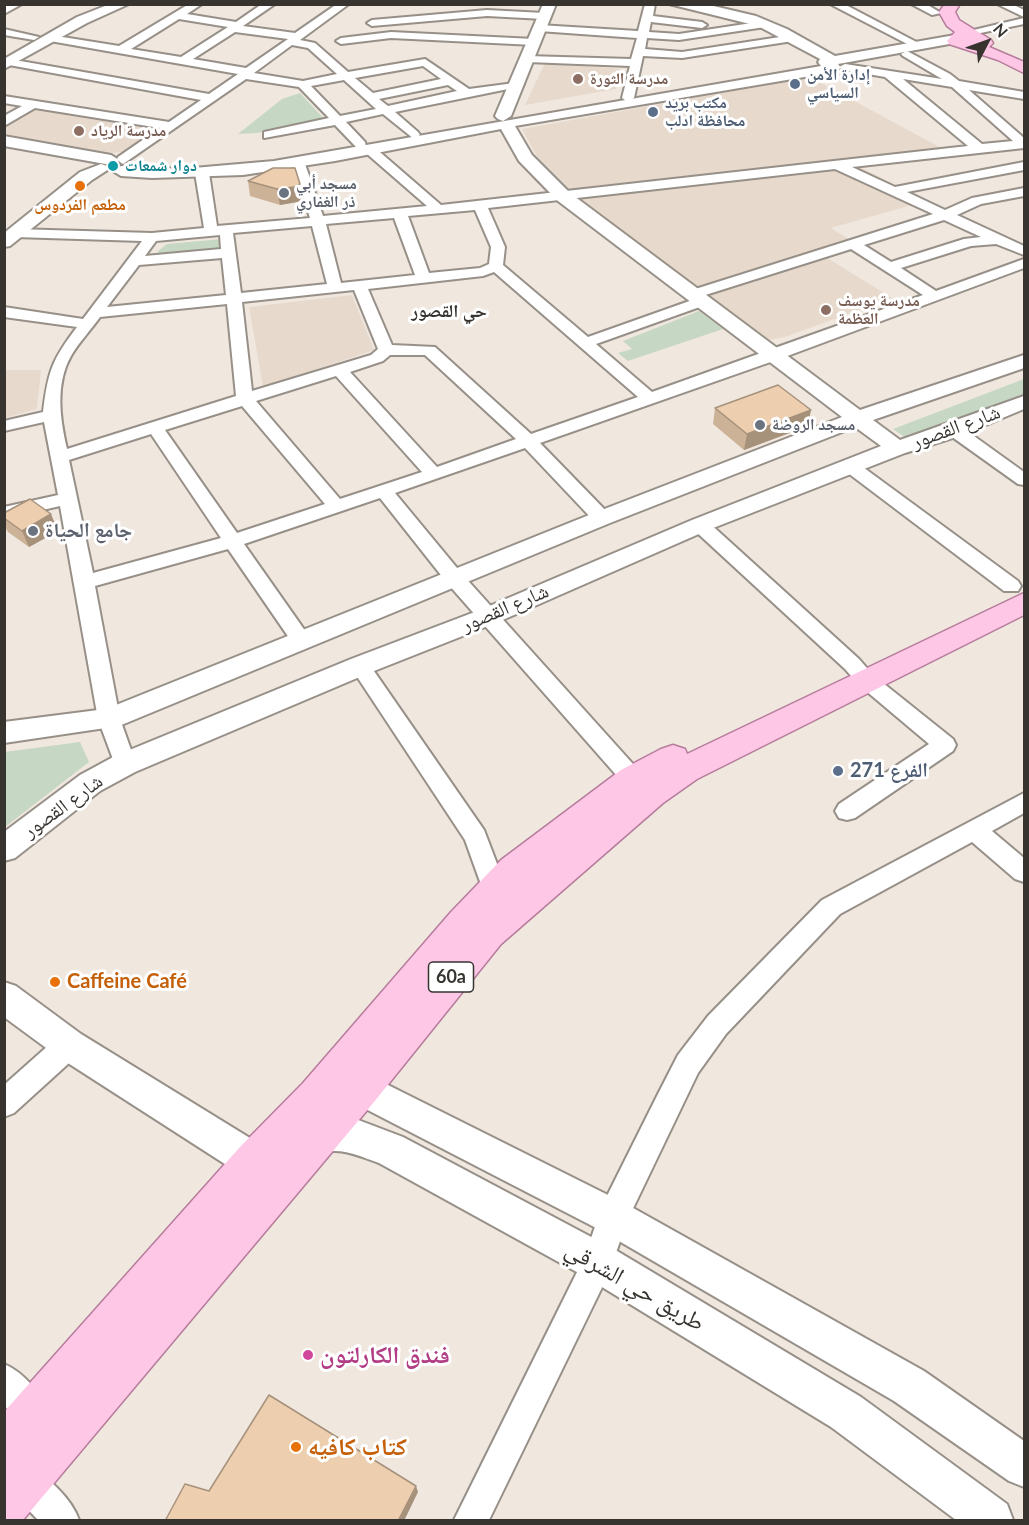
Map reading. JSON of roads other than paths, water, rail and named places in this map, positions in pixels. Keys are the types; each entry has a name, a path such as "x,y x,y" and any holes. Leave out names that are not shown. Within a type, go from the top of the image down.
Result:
{"main road":[{"path":"953,4 947,12 953,23 954,44"},
{"path":"940,15 954,44 1024,68"},
{"path":"954,44 1024,63"},
{"name":"60a","path":"15,1493 320,1114 495,890 514,870 633,779 859,672 1020,590"},
{"name":"60a","path":"320,1114 360,1088 488,933 651,794 686,770 859,672"},
{"path":"4,1450 36,1417 255,1162"}],"street":[{"path":"4,11 17,4"},
{"path":"6,60 34,37 83,11 102,4"},
{"path":"6,60 82,20 123,4"},
{"path":"121,50 197,4"},
{"path":"183,61 270,4"},
{"path":"11,233 86,176 114,165 344,4"},
{"path":"411,20 430,4"},
{"path":"459,16 469,4"},
{"path":"628,98 650,4"},
{"path":"675,4 716,7 765,24 835,64"},
{"path":"835,4 954,44"},
{"path":"916,4 940,15"},
{"path":"1002,4 1024,14"},
{"path":"341,42 382,11"},
{"path":"178,16 295,39 311,45 414,135"},
{"path":"368,23 459,16 491,27 542,23"},
{"path":"647,18 691,23 722,30"},
{"path":"4,148 114,165 209,167 260,163 365,148 628,98 954,44 1024,21"},
{"path":"50,38 303,84 346,76 491,27 542,23 679,37 765,24"},
{"path":"542,23 506,121 525,158 564,197 897,448"},
{"path":"4,32 34,37"},
{"path":"311,45 391,35 424,50 450,81 467,93"},
{"path":"527,59 638,58 682,55 793,38"},
{"path":"954,44 946,76 1024,143"},
{"path":"76,111 98,96 147,55"},
{"path":"6,60 212,98"},
{"path":"4,141 146,174 202,173 299,164 414,135 835,64 1024,95"},
{"path":"888,74 980,149"},
{"path":"370,97 450,81"},
{"path":"303,84 337,122 365,148 439,210"},
{"path":"268,135 518,84"},
{"path":"1009,93 1024,105"},
{"path":"4,99 171,126"},
{"path":"4,122 33,104"},
{"path":"11,233 78,237 152,237 564,197 1024,143"},
{"path":"299,164 318,222 334,288"},
{"path":"838,166 1024,251"},
{"path":"893,191 1024,166"},
{"path":"202,173 219,230 229,253 245,399 335,505"},
{"path":"585,343 698,297 945,215 977,201 1024,192"},
{"path":"480,206 498,247 496,266"},
{"path":"400,214 424,279"},
{"path":"889,267 969,242 1024,234"},
{"path":"78,237 119,242 135,258 229,253"},
{"path":"124,764 109,719 86,582 51,415 56,376 63,356 152,237"},
{"path":"853,244 934,296"},
{"path":"86,582 233,541 335,505 384,491 648,397 776,355 1024,263"},
{"path":"4,312 90,319 235,298 483,272 496,266"},
{"path":"496,266 648,397"},
{"path":"359,285 386,350"},
{"path":"59,458 377,358 386,350 429,350 527,440 602,518"},
{"name":"شارع القصور","path":"4,733 109,719 602,518 858,418 1024,361"},
{"path":"340,370 433,473"},
{"name":"شارع القصور","path":"4,849 90,783 124,764 360,666 489,616 700,525 897,448 954,430 1024,402"},
{"path":"4,426 51,415"},
{"path":"155,428 301,640"},
{"path":"954,430 1024,480"},
{"path":"850,466 1020,590"},
{"path":"384,491 455,579 633,779"},
{"path":"4,513 68,498"},
{"path":"700,525 859,672 945,745 847,811"},
{"path":"360,666 476,837 495,890 488,933"},
{"path":"473,1519 598,1262 613,1217 688,1064 717,1025 831,907 976,831 1024,802"},
{"path":"976,831 1024,872"},
{"path":"4,997 69,1045 255,1162 272,1158 320,1114"},
{"path":"4,1104 69,1045"},
{"path":"360,1088 613,1217 909,1386 1024,1466"},
{"name":"طريق حي الشرقي","path":"320,1114 353,1136 390,1150 598,1262 846,1412 984,1518"},
{"path":"4,1380 36,1417"},
{"path":"15,1493 62,1521"}],"place":[{"name":"مدرسة الثورة","path":"578,79"},
{"name":"إدارة الأمن السياسي","path":"795,84"},
{"name":"مكتب بريد محافظة ادلب","path":"653,112"},
{"name":"مدرسة الرياد","path":"79,131"},
{"name":"دوار شمعات","path":"113,166"},
{"name":"مطعم الفردوس","path":"80,186"},
{"name":"مسجد أبي ذر الغفاري","path":"284,193"},
{"name":"مدرسة يوسف العظمة","path":"826,310"},
{"name":"مسجد الروضة","path":"760,425"},
{"name":"جامع الحياة","path":"33,531"},
{"name":"الفرع 271","path":"838,771"},
{"name":"Caffeine Café","path":"55,982"},
{"name":"فندق الكارلتون","path":"308,1355"},
{"name":"كتاب كافيه","path":"296,1447"}],"district":[{"name":"حي القصور","path":"449,311"}]}
